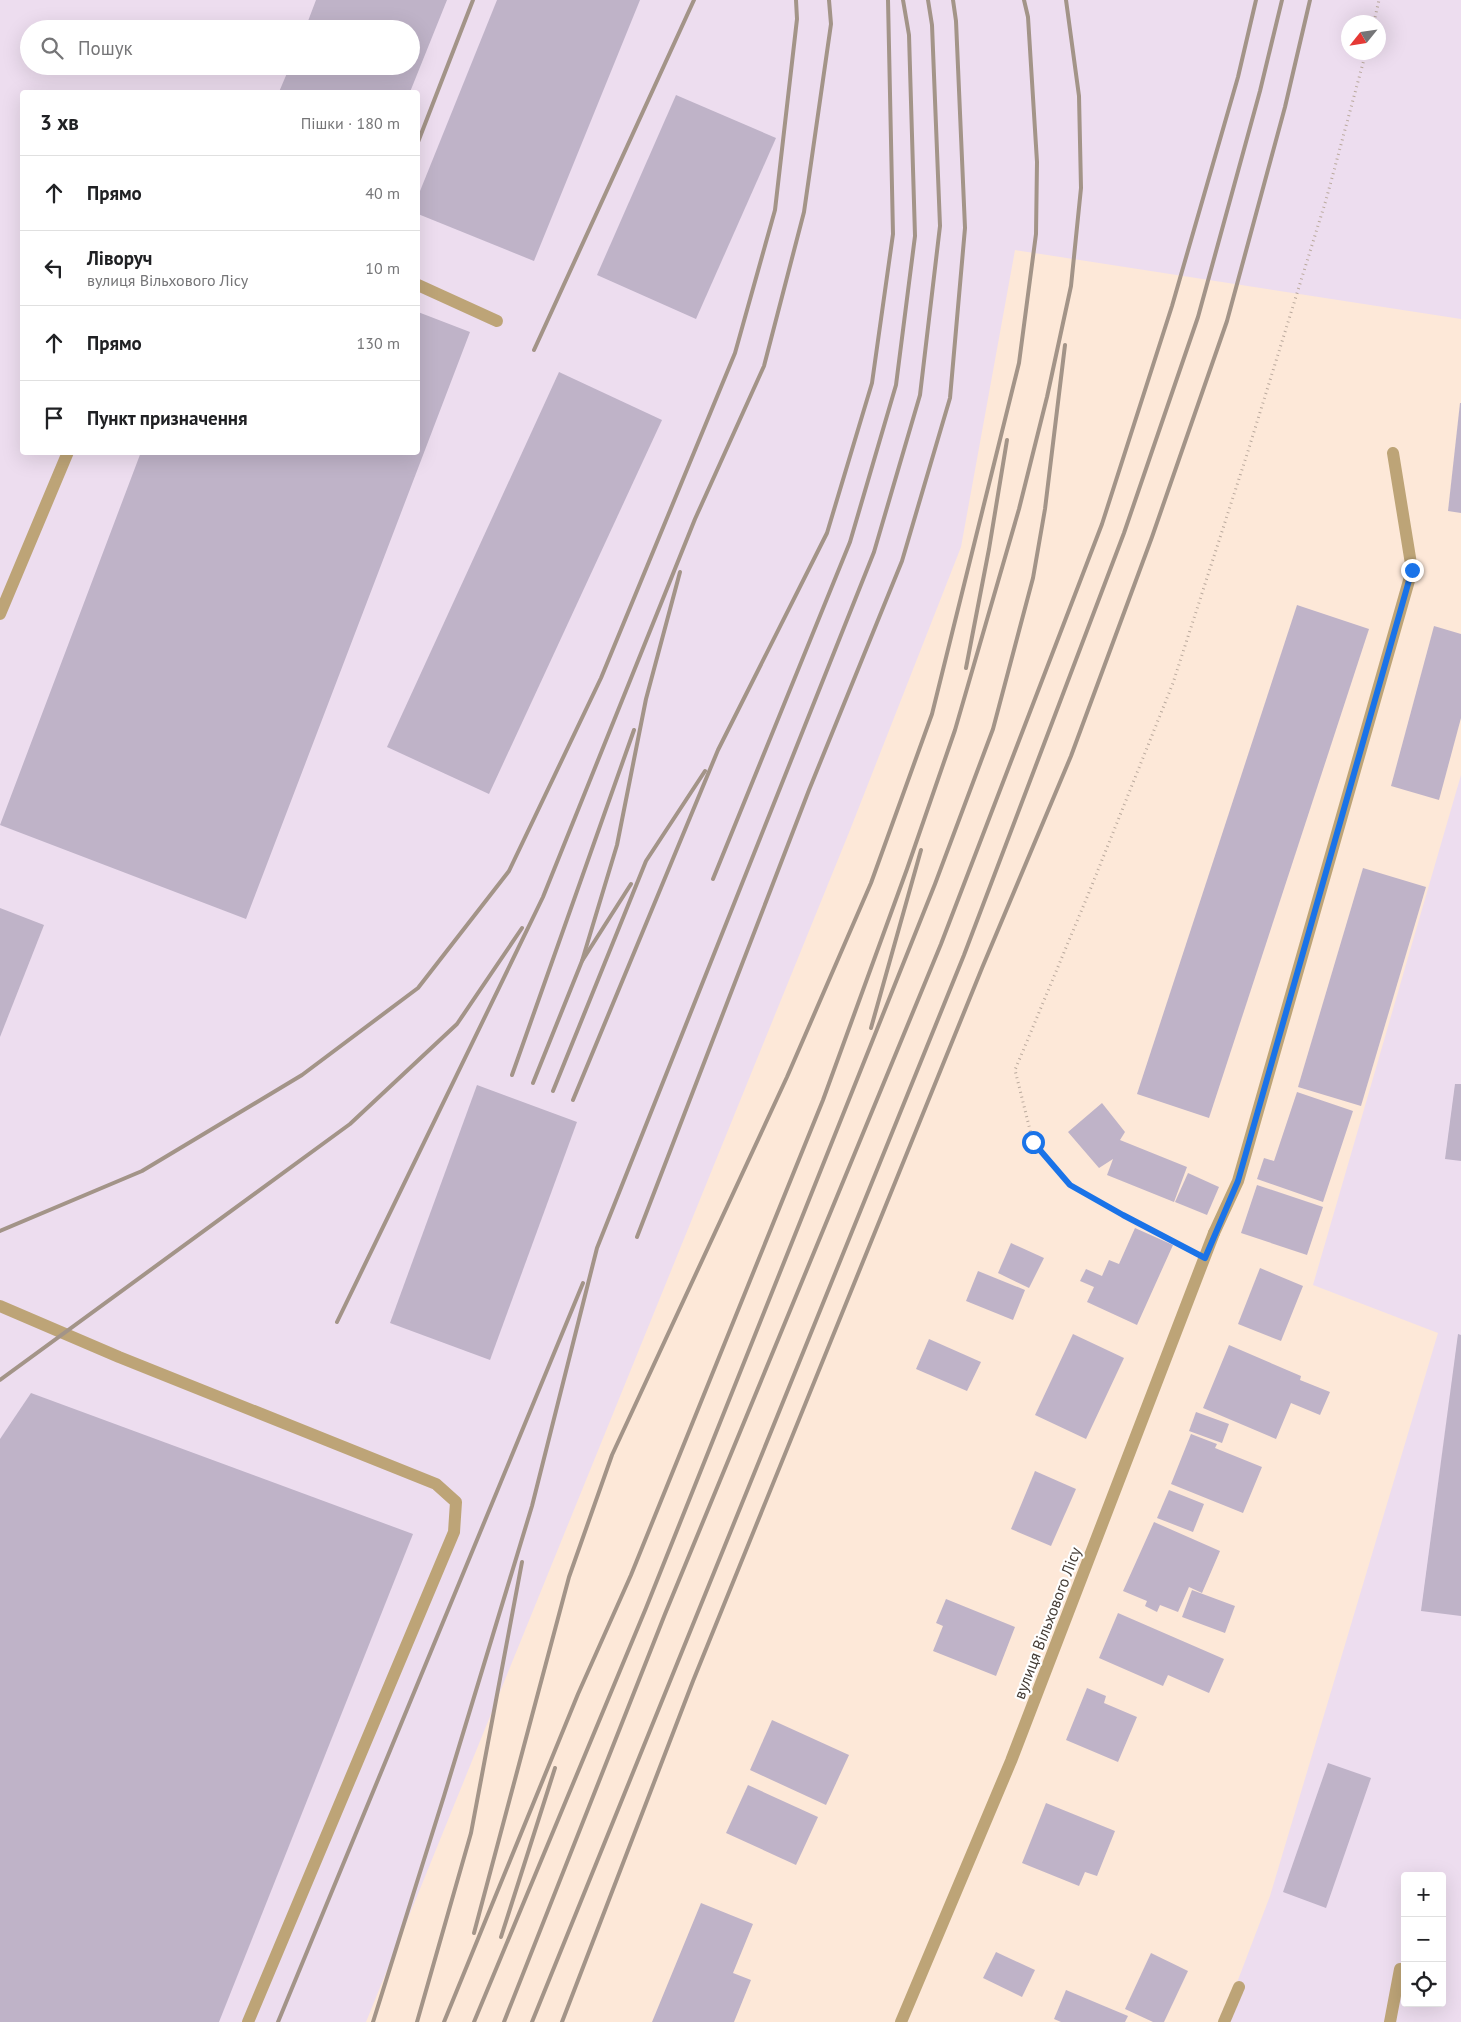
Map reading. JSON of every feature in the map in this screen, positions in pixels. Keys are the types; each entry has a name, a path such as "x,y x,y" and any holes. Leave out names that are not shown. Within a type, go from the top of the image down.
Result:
{"street":[{"path":"420,286 497,321"},
{"name":"вулиця Вільхового Лісу","path":"901,2022 1011,1761 1214,1233 1238,1181 1412,570 1393,453"},
{"path":"0,614 67,455"},
{"path":"0,1306 119,1357 436,1484 456,1502 454,1532 248,2022"},
{"path":"1390,2022 1400,1969"},
{"path":"1224,2022 1239,1987"}],"path":[{"path":"1376,15 1379,0"},
{"path":"1205,1258 1070,1185 1033,1142 1015,1070 1173,683 1326,200 1364,60"}],"shaded area":[{"path":"0,0 1461,0 1461,319 1015,250 961,547 850,830 366,2022 0,2022"},
{"path":"1461,775 1461,2022 1222,2022 1270,1896 1438,1333 1313,1285"}],"building":[{"path":"316,0 447,0 420,67 420,20 308,20"},
{"path":"497,0 640,0 534,261 420,215 420,191"},
{"path":"286,75 417,75 411,90 280,90"},
{"path":"676,95 776,138 696,319 597,275"},
{"path":"420,313 470,332 246,919 0,825 140,455 420,455"},
{"path":"559,372 662,420 489,794 387,747"},
{"path":"1461,403 1461,513 1448,511"},
{"path":"1297,605 1369,629 1209,1118 1137,1094"},
{"path":"1434,626 1461,634 1461,718 1439,800 1391,786"},
{"path":"1363,868 1426,887 1361,1106 1298,1087"},
{"path":"0,908 44,925 0,1037"},
{"path":"1455,1084 1461,1084 1461,1161 1445,1159"},
{"path":"477,1085 577,1122 490,1360 390,1323"},
{"path":"1297,1092 1353,1111 1323,1202 1257,1179 1264,1158 1274,1161"},
{"path":"1102,1103 1125,1132 1120,1140 1187,1167 1174,1202 1107,1175 1113,1159 1099,1168 1068,1132"},
{"path":"1188,1173 1219,1187 1207,1215 1175,1202"},
{"path":"1257,1185 1323,1207 1307,1255 1241,1233"},
{"path":"1135,1228 1173,1245 1137,1325 1087,1302 1094,1287 1080,1281 1086,1269 1102,1276 1109,1260 1119,1264"},
{"path":"1011,1243 1044,1258 1029,1288 998,1273"},
{"path":"1260,1268 1303,1286 1281,1341 1238,1324"},
{"path":"978,1271 1025,1290 1013,1320 966,1301"},
{"path":"1073,1334 1124,1358 1086,1439 1035,1415"},
{"path":"1458,1334 1461,1335 1461,1616 1421,1611"},
{"path":"929,1339 981,1362 967,1391 916,1369"},
{"path":"1229,1345 1301,1376 1300,1380 1330,1392 1320,1415 1291,1403 1276,1439 1203,1408"},
{"path":"31,1393 413,1534 219,2022 0,2022 0,1439"},
{"path":"1196,1412 1229,1424 1222,1443 1189,1431"},
{"path":"1191,1434 1217,1444 1215,1448 1262,1467 1243,1513 1171,1484"},
{"path":"1035,1471 1076,1489 1051,1546 1011,1529"},
{"path":"1169,1490 1204,1504 1193,1532 1157,1518"},
{"path":"1154,1522 1220,1551 1202,1593 1189,1587 1178,1612 1160,1605 1157,1612 1145,1606 1147,1601 1123,1591"},
{"path":"1192,1590 1235,1606 1225,1633 1182,1617"},
{"path":"946,1599 1015,1627 996,1676 933,1651 943,1626 936,1623"},
{"path":"1118,1613 1224,1659 1209,1693 1168,1675 1163,1686 1099,1658"},
{"path":"1087,1688 1106,1696 1104,1703 1137,1717 1118,1762 1066,1740"},
{"path":"772,1720 849,1755 826,1805 750,1770"},
{"path":"1328,1763 1371,1778 1326,1908 1283,1892"},
{"path":"748,1785 818,1817 796,1865 726,1833"},
{"path":"1046,1803 1115,1831 1097,1876 1085,1872 1079,1886 1022,1863"},
{"path":"701,1903 753,1924 733,1973 751,1980 734,2022 652,2022"},
{"path":"996,1952 1035,1970 1022,1997 983,1978"},
{"path":"1151,1953 1188,1971 1164,2022 1153,2022 1125,2009"},
{"path":"1066,1990 1128,2016 1125,2022 1061,2022 1054,2019"}],"railway":[{"path":"420,137 473,0"},
{"path":"534,350 694,0"},
{"path":"0,1231 142,1171 302,1075 418,988 509,871 601,678 735,353 775,210 797,19 796,0"},
{"path":"337,1322 543,897 695,519 764,366 804,212 831,24 829,0"},
{"path":"573,1100 718,750 827,533 872,383 893,234 888,0"},
{"path":"713,879 850,542 896,385 915,236 909,35 903,0"},
{"path":"373,2022 532,1506 597,1248 874,552 920,395 940,226 932,25 928,0"},
{"path":"637,1237 809,790 902,561 950,398 965,228 956,21 953,0"},
{"path":"474,1933 569,1577 612,1455 787,1077 871,883 932,714 1019,363 1036,234 1037,162 1028,17 1024,0"},
{"path":"444,2022 578,1694 631,1575 823,1100 955,730 1019,509 1047,397 1071,286 1081,188 1079,96 1066,0"},
{"path":"504,2022 665,1614 941,944 1102,524 1172,306 1238,77 1256,0"},
{"path":"532,2022 964,955 1124,533 1198,317 1260,91 1282,0"},
{"path":"562,2022 693,1681 982,968 1071,756 1152,537 1227,321 1285,107 1310,0"},
{"path":"474,2022 646,1608 935,884 993,729 1033,578 1045,509 1065,345"},
{"path":"966,668 989,549 1007,440"},
{"path":"582,961 617,845 646,699 680,572"},
{"path":"512,1075 634,730"},
{"path":"553,1091 646,861 705,771"},
{"path":"871,1028 921,850"},
{"path":"533,1083 582,961 631,884"},
{"path":"0,1380 350,1124 457,1024 522,928"},
{"path":"278,2022 583,1283"},
{"path":"417,2022 471,1833 522,1562"},
{"path":"501,1937 555,1768"}],"route":[{"path":"1033,1142 1070,1185 1205,1258 1214,1233 1238,1181 1412,570"}]}
